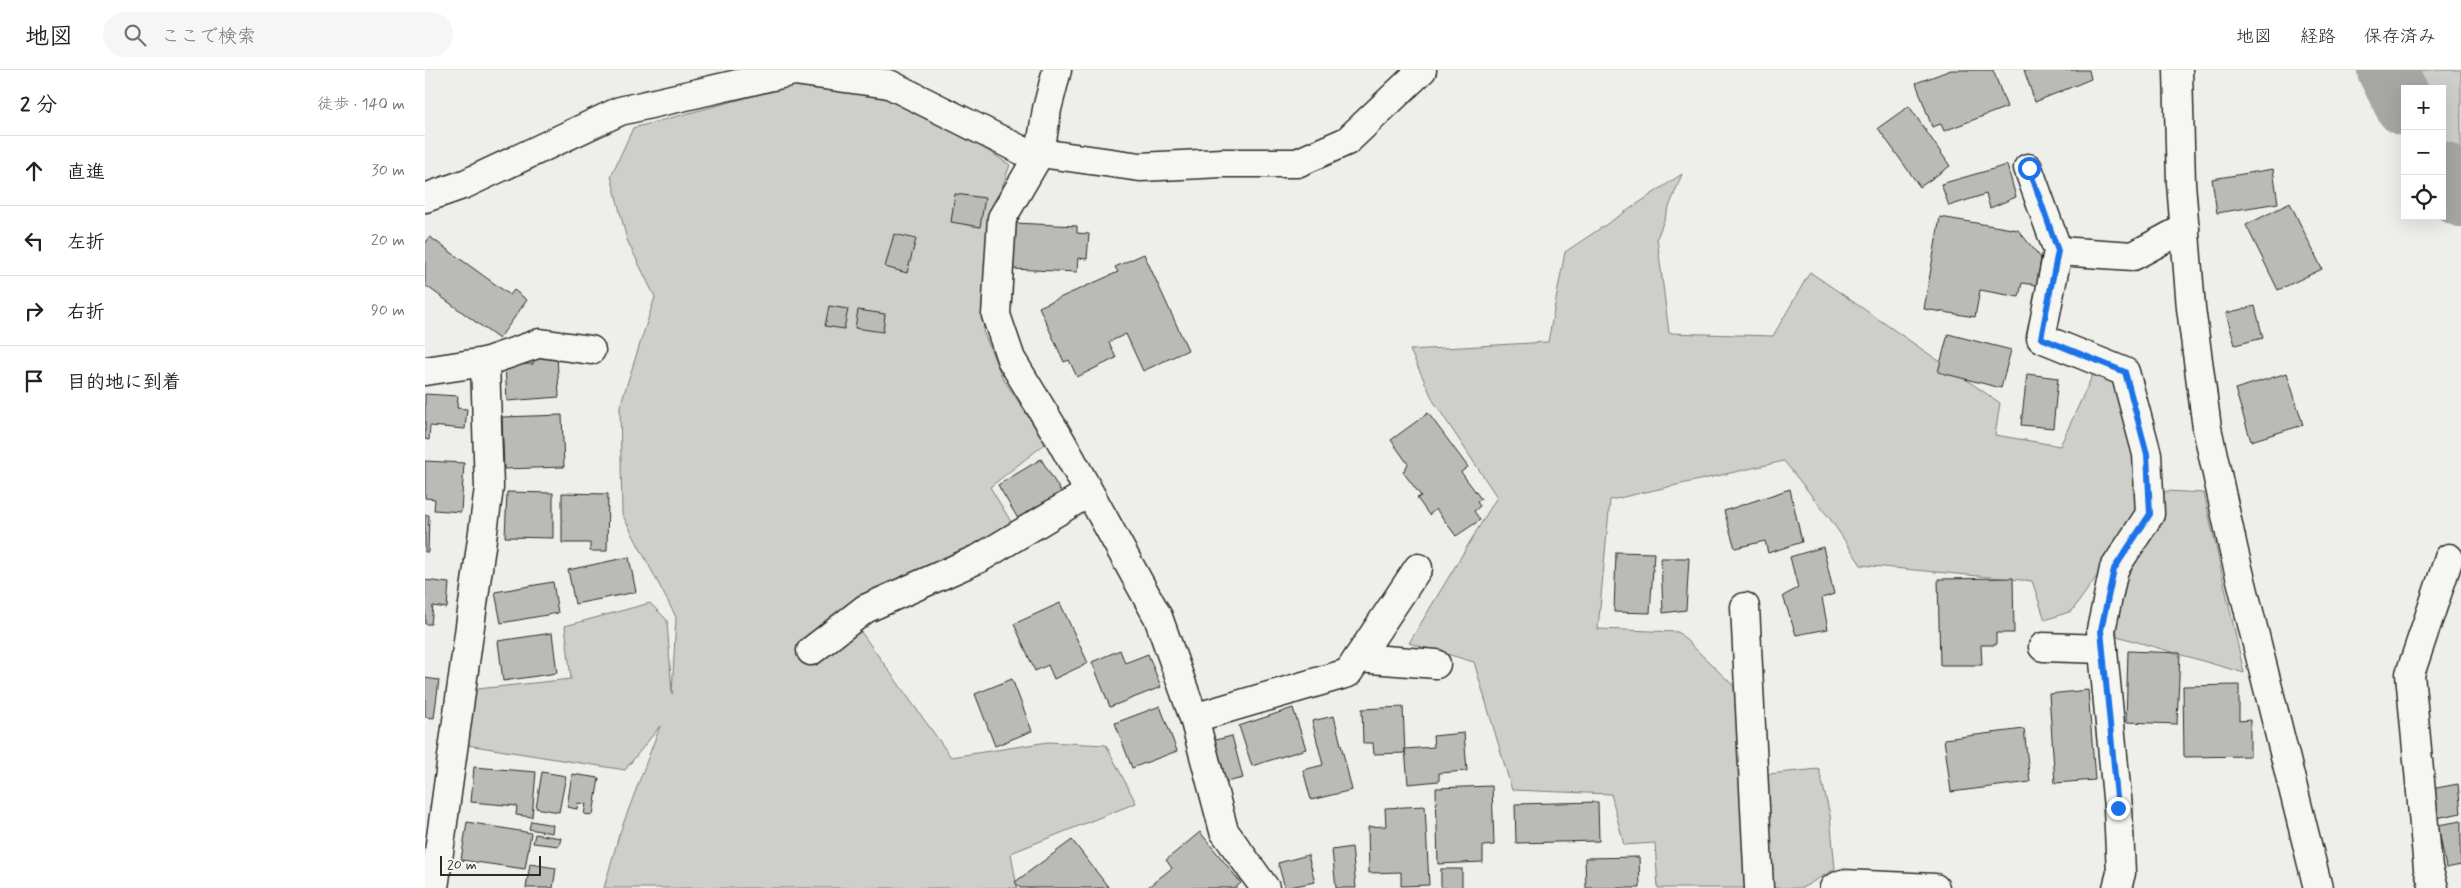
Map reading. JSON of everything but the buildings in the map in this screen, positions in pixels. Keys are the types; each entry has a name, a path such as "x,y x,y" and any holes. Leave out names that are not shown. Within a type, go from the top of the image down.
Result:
{"street":[{"path":"1057,70 1038,155 1002,218 996,314 1011,359 1061,441 1158,617 1194,718 1224,832 1265,888"},
{"path":"425,198 465,184 621,111 794,71 889,84 1038,155 1140,167 1222,163 1297,163 1347,141 1422,70"},
{"path":"2178,70 2185,228 2191,308 2207,428 2234,552 2318,888"},
{"path":"2029,168 2058,251 2041,338 2125,372 2147,454 2150,514 2114,569 2101,630 2118,808 2121,873 2117,888"},
{"path":"2058,251 2133,256 2185,228"},
{"path":"425,371 485,362 540,343 591,350"},
{"path":"432,882 489,488 485,362"},
{"path":"811,651 865,609 980,558 1088,493"},
{"path":"2434,888 2428,868 2410,674 2449,558"},
{"path":"1194,718 1348,673 1418,568"},
{"path":"1745,607 1759,888"},
{"path":"2043,647 2103,649"},
{"path":"1358,658 1436,664"},
{"path":"1834,888 1842,884 1935,888"}],"shaded area":[{"path":"2387,70 2461,70 2461,221 2446,190 2446,85 2401,85 2401,98"},
{"path":"817,79 877,87 939,119 1010,165 994,209 983,331 1002,377 1046,443 990,487 1016,530 975,550 969,546 851,618 951,757 1048,742 1106,745 1136,803 1011,853 1017,888 604,888 619,835 660,726 625,770 461,744 468,690 571,679 565,626 650,603 667,620 672,694 676,617 622,514 620,406 655,297 627,240 611,176 633,128"},
{"path":"1682,174 1657,238 1669,333 1773,336 1810,272 2000,403 1995,435 2060,446 2094,372 2128,383 2138,519 2072,611 2045,620 2032,581 1861,565 1831,520 1784,461 1610,500 1598,629 1678,632 1745,697 1758,775 1819,769 1830,815 1835,869 1802,888 1658,888 1655,843 1624,845 1611,794 1512,790 1474,662 1409,643 1497,497 1434,402 1410,350 1548,342 1565,252"},
{"path":"2166,491 2204,493 2244,673 2117,636 2114,569"}],"waterway":[{"path":"2387,70 2401,98"},
{"path":"2445,175 2461,197"}],"route":[{"path":"2029,168 2058,251 2041,338 2125,372 2147,454 2150,514 2114,569 2101,630 2118,808"}]}
